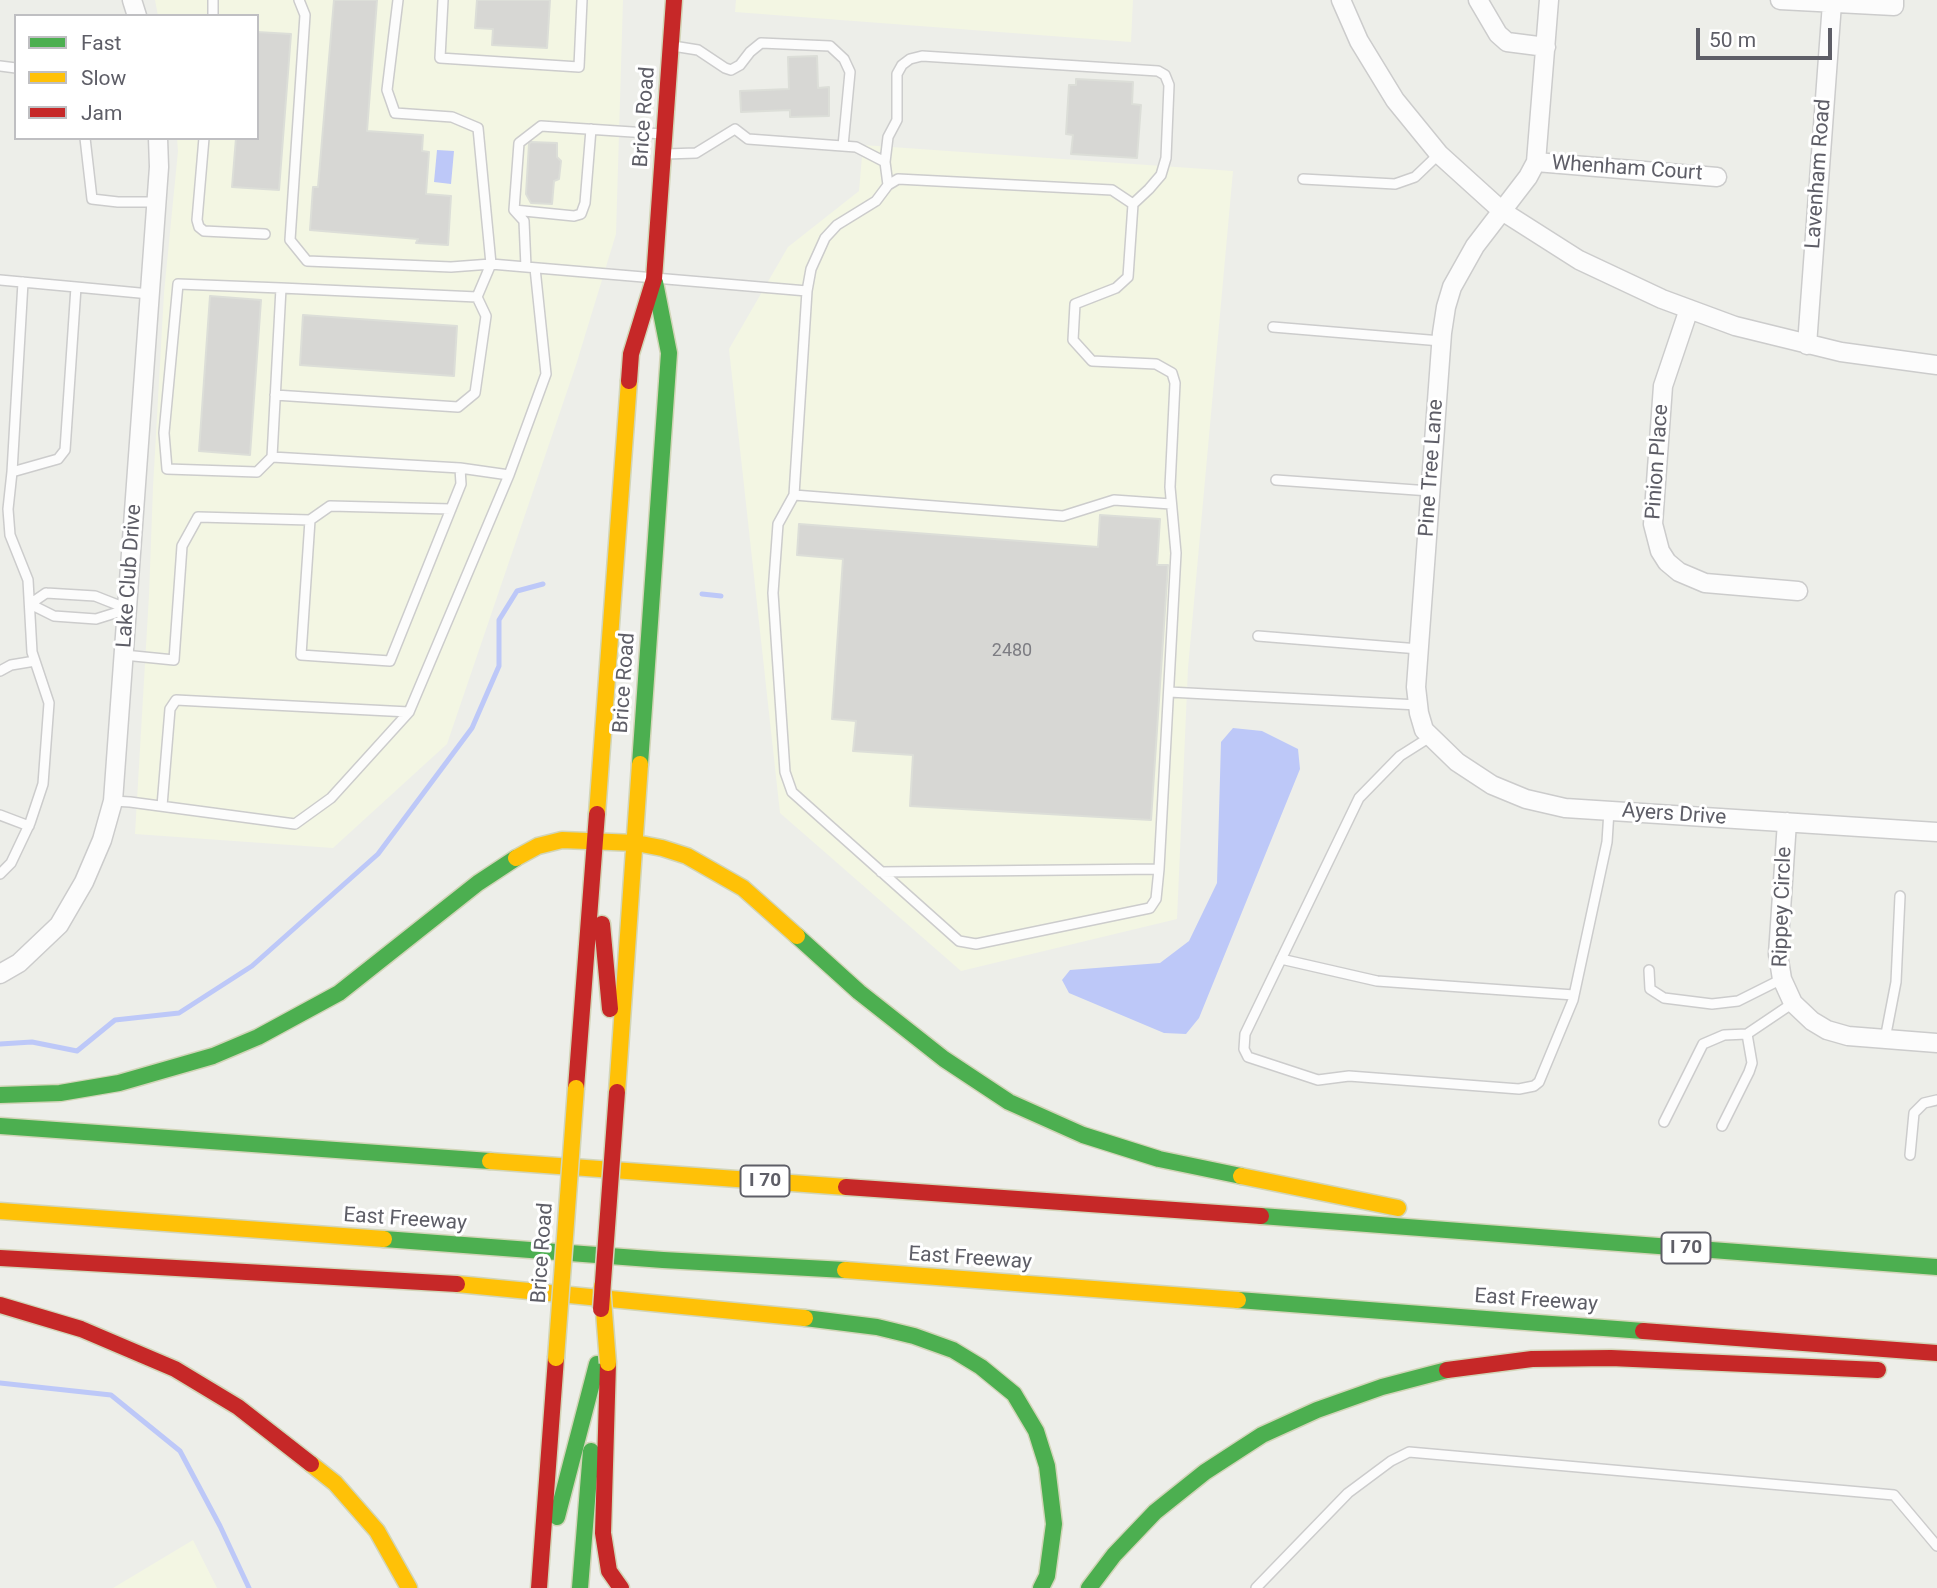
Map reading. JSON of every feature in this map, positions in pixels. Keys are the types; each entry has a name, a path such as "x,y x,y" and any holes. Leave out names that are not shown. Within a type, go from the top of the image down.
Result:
{"main road":[{"name":"Brice Road","path":"539,1586 631,354 654,279 674,0"},
{"name":"Brice Road","path":"539,1586 603,1364 602,1286 636,843 669,353 654,279"},
{"path":"0,1095 60,1093 119,1083 213,1056 258,1037 339,993 478,883 538,846 562,840 636,843 687,856 743,888 859,992 944,1059 1009,1102 1083,1135 1159,1160 1531,1236"},
{"name":"Brice Road","path":"595,841 617,1092"},
{"name":"I 70","path":"0,1126 1937,1267"},
{"name":"East Freeway","path":"0,1211 663,1260 827,1269 1937,1353"},
{"path":"0,1258 432,1282 813,1319 877,1327 914,1336 953,1350 981,1367 1014,1394 1036,1431 1047,1466 1054,1524 1047,1576 1041,1588"},
{"path":"0,1305 81,1329 175,1369 238,1407 335,1483 377,1531 409,1588"},
{"path":"1088,1588 1155,1512 1205,1472 1262,1435 1317,1410 1394,1384 1452,1369 1532,1359 1611,1358 1896,1371"},
{"path":"580,1588 603,1364"},
{"path":"603,1364 603,1533 609,1571 621,1588"}],"street":[{"path":"1341,0 1359,41 1395,100 1439,154 1502,211 1579,260 1662,299 1735,326 1807,345 1937,365"},
{"path":"1478,0 1498,34 1507,42 1546,47"},
{"path":"1536,162 1549,0"},
{"path":"1780,0 1894,6 1894,0"},
{"name":"Lavenham Road","path":"1807,345 1832,3"},
{"name":"Lake Club Drive","path":"0,974 19,963 59,925 84,882 102,840 113,802 150,293 158,140"},
{"name":"Whenham Court","path":"1536,162 1717,177"},
{"name":"Pine Tree Lane","path":"1430,737 1424,730 1416,687 1441,341 1446,307 1452,287 1475,247 1528,177 1536,162"},
{"name":"Pinion Place","path":"1689,309 1663,386 1653,524 1660,551 1667,562 1679,572 1705,583 1798,591"},
{"name":"Ayers Drive","path":"1430,737 1457,762 1503,790 1526,799 1566,808 1937,832"},
{"name":"Rippey Circle","path":"1787,822 1778,954 1782,979 1793,1003 1812,1021 1827,1030 1848,1036 1937,1043"}],"lane":[{"path":"299,0 305,15 290,240 307,261 451,267 491,264 807,291"},
{"path":"275,395 458,407 475,393 486,316 477,297 491,264 478,128 452,117 395,113 387,90 398,0"},
{"path":"443,0 440,58 579,67 582,0"},
{"path":"671,46 698,50 732,70 761,43 830,46 844,59 850,72 843,146"},
{"path":"888,185 885,162 888,137 897,120 897,74 902,65 911,59 922,56 1158,71 1165,75 1169,85 1166,158 1161,175 1133,204 1128,277 1116,288 1075,303 1073,340 1092,360 1156,363 1172,373 1175,383 1170,488 1176,553 1156,900 1150,908 976,944 959,941 792,792 785,772 774,593 778,524 794,495 807,291 811,269 825,238 837,225 876,201 888,185 898,179 1112,190 1133,204"},
{"path":"113,802 295,824 331,799 409,712 509,475 546,374 524,222 514,210 519,143 541,125 664,135"},
{"path":"514,210 574,216 580,214 585,203 591,129"},
{"path":"663,154 696,153 735,129 748,139 856,147 885,162"},
{"path":"85,140 92,199 156,202"},
{"path":"204,140 197,220 199,227 204,230 265,233"},
{"path":"1303,179 1395,184 1415,177 1439,154"},
{"path":"0,280 150,293"},
{"path":"0,874 11,863 29,826 43,784 49,703 32,652 28,580 10,535 8,509 23,282"},
{"path":"281,288 272,457 257,472 167,469 164,433 178,284 281,288 477,297"},
{"path":"12,471 58,459 65,450 76,287"},
{"path":"1273,327 1441,341"},
{"path":"272,457 460,468 509,475"},
{"path":"310,520 301,655 390,661 461,484 460,468"},
{"path":"1276,480 1430,491"},
{"path":"794,495 1063,516 1114,500 1171,504"},
{"path":"0,499 8,509"},
{"path":"124,655 173,660 182,546 198,517 310,520 330,506 450,509"},
{"path":"30,604 46,593 95,596 128,609"},
{"path":"30,604 54,616 96,619 128,609"},
{"path":"1258,636 1419,649"},
{"path":"0,671 10,665 35,661"},
{"path":"1169,692 1418,705"},
{"path":"162,806 170,709 176,700 409,712"},
{"path":"1430,737 1400,756 1359,797 1245,1034 1244,1049 1248,1057 1318,1080 1349,1076 1527,1088 1539,1082 1574,995 1607,842 1609,811"},
{"path":"0,815 29,826"},
{"path":"881,872 1159,869"},
{"path":"1885,1039 1896,982 1900,897"},
{"path":"1281,959 1377,981 1574,995"},
{"path":"1649,970 1650,989 1664,998 1712,1004 1738,1000 1782,979"},
{"path":"1664,1122 1703,1044 1724,1035 1747,1034 1793,1003"},
{"path":"1722,1126 1752,1063 1747,1034"},
{"path":"1910,1155 1914,1113 1924,1103 1937,1100"},
{"path":"1256,1588 1348,1493 1391,1461 1409,1452 1894,1494 1937,1546"}],"shaded area":[{"path":"155,0 623,0 616,234 576,365 447,744 333,848 135,834 164,293 177,140 259,140 259,14 158,14"},
{"path":"736,0 1133,0 1131,42 735,12"},
{"path":"863,145 1233,171 1188,668 1177,919 961,971 780,813 729,349 788,247 859,191"},
{"path":"193,1540 217,1588 113,1588"}],"water":[{"path":"437,150 454,151 451,184 434,182"},
{"path":"1233,728 1262,731 1298,749 1300,769 1199,1018 1186,1034 1164,1033 1069,993 1062,980 1070,970 1160,963 1189,941 1217,883 1221,742"}],"building":[{"path":"334,0 377,0 367,131 423,135 422,151 429,152 426,194 451,196 448,245 416,243 418,239 310,230 313,187 318,187"},
{"path":"477,0 550,0 547,48 492,45 493,29 475,28"},
{"path":"259,32 291,34 279,190 232,187 236,140 259,140"},
{"path":"817,56 818,88 829,87 829,116 790,117 790,110 741,112 740,91 789,89 788,57"},
{"path":"1076,79 1133,82 1132,104 1141,105 1137,158 1071,154 1073,135 1066,134 1069,85 1076,85"},
{"path":"531,142 557,143 557,157 561,161 559,179 554,181 552,204 531,203 526,194"},
{"path":"210,296 261,300 250,455 199,451"},
{"path":"303,315 457,326 454,376 300,365"},
{"path":"1100,515 1160,519 1157,565 1168,565 1151,820 910,806 913,755 853,751 856,721 832,719 843,559 797,555 799,524 1098,547"}],"waterway":[{"path":"0,1044 32,1042 77,1051 115,1020 179,1013 252,966 378,854 472,728 499,666 499,620 517,591 543,584"},
{"path":"702,594 721,596"},
{"path":"0,1383 111,1395 180,1451 249,1588"}],"traffic: fast":[{"path":"640,764 669,353 655,282"},
{"path":"0,1095 60,1093 119,1083 213,1056 258,1037 339,993 478,883 516,858"},
{"path":"797,936 859,992 944,1059 1009,1102 1083,1135 1159,1159 1241,1176"},
{"path":"0,1126 490,1161"},
{"path":"1261,1216 1937,1267"},
{"path":"384,1239 663,1260 845,1270"},
{"path":"1238,1300 1643,1331"},
{"path":"805,1318 877,1327 914,1336 953,1350 981,1367 1014,1394 1036,1431 1047,1466 1054,1524 1047,1576 1041,1588"},
{"path":"557,1517 597,1364"},
{"path":"1089,1588 1114,1555 1155,1512 1205,1472 1262,1435 1317,1410 1382,1387 1447,1370"},
{"path":"580,1588 591,1451"}],"traffic: slow":[{"path":"597,814 629,381"},
{"path":"617,1092 640,764"},
{"path":"516,858 538,846 562,840 636,843 662,848 687,856 743,888 797,936"},
{"path":"556,1358 576,1088"},
{"path":"490,1161 846,1187"},
{"path":"1241,1176 1398,1208"},
{"path":"0,1211 384,1239"},
{"path":"845,1270 1238,1300"},
{"path":"457,1284 805,1318"},
{"path":"602,1286 608,1363"},
{"path":"311,1464 335,1483 377,1531 409,1588"}],"traffic: jam":[{"path":"629,381 631,354 654,279 674,0"},
{"path":"576,1088 597,814"},
{"path":"602,924 610,1009"},
{"path":"601,1309 617,1092"},
{"path":"846,1187 1261,1216"},
{"path":"0,1258 457,1284"},
{"path":"0,1305 81,1329 175,1369 238,1407 311,1464"},
{"path":"1643,1331 1937,1353"},
{"path":"539,1588 556,1358"},
{"path":"1447,1370 1532,1359 1611,1358 1878,1370"},
{"path":"608,1363 603,1533 609,1571 621,1588"}]}
